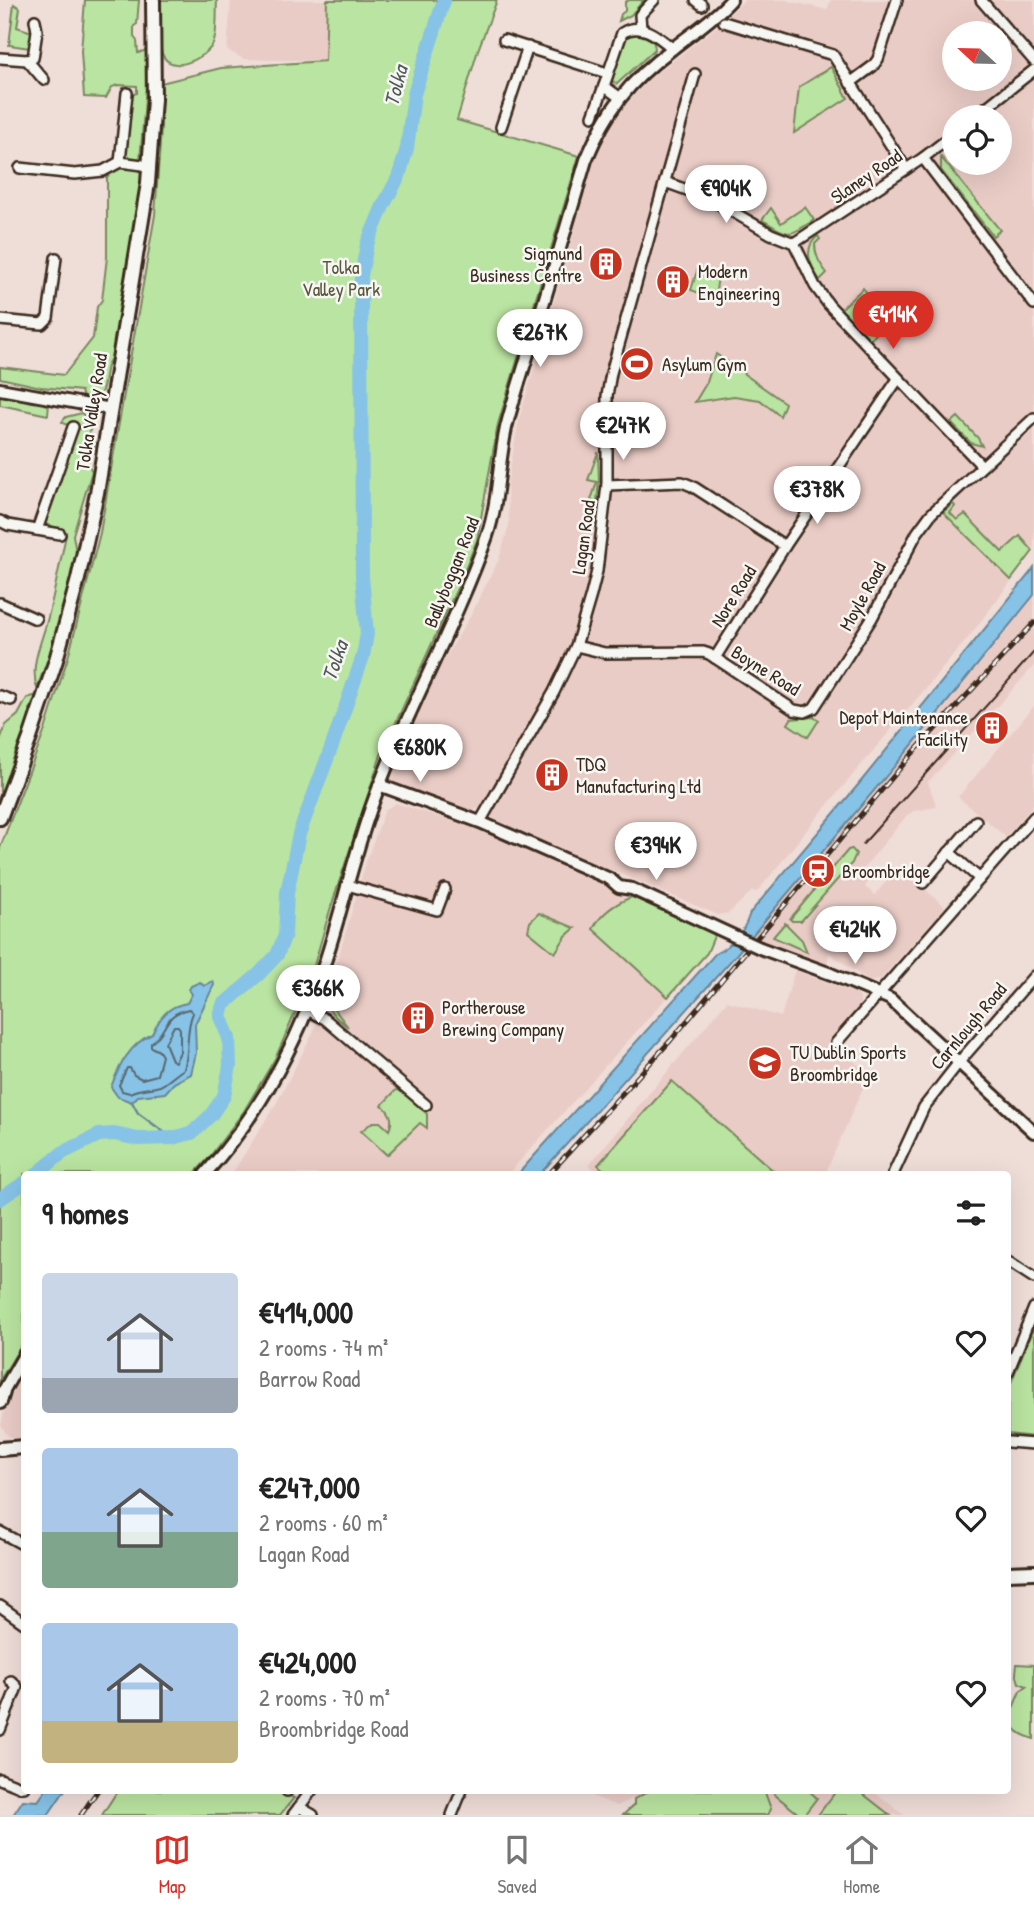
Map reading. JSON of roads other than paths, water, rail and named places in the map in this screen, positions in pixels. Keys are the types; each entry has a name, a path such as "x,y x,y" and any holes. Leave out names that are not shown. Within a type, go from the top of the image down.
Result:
{"main road":[{"name":"Tolka Valley Road","path":"0,818 30,738 68,616 91,525 150,166 154,99 153,0"},
{"path":"0,1439 21,1448"},
{"path":"0,1449 21,1448"},
{"path":"1011,1573 1034,1572"}],"street":[{"path":"641,29 640,15 654,0"},
{"name":"Ballyboggan Road","path":"208,1171 232,1143 286,1058 323,970 379,785 488,533 495,507 506,429 586,160 599,130 620,97 639,76 731,0"},
{"path":"850,83 878,59 897,0"},
{"path":"981,0 1034,61"},
{"path":"0,58 33,58 37,31 35,20"},
{"path":"724,22 833,55 906,169"},
{"path":"593,116 622,33 629,29 641,29 657,35 672,48"},
{"path":"504,40 607,73"},
{"path":"501,127 528,47"},
{"path":"27,60 44,80"},
{"path":"989,105 1034,70"},
{"name":"Lagan Road","path":"480,822 554,692 576,646 597,571 607,485 607,396 611,373 695,74"},
{"path":"604,86 620,97"},
{"path":"120,162 127,93"},
{"name":"Slaney Road","path":"794,243 942,143"},
{"path":"923,158 1034,304"},
{"path":"20,168 91,173 120,162 150,166"},
{"path":"665,182 709,198 771,234 794,243 815,286 828,305 982,466"},
{"path":"0,320 42,324 48,318 55,258"},
{"name":"Nore Road","path":"715,658 785,546 898,379"},
{"path":"0,389 111,409"},
{"name":"Moyle Road","path":"814,708 872,618 916,533 931,514 1034,418"},
{"path":"37,530 73,427"},
{"path":"607,485 682,482 785,546"},
{"path":"0,521 8,525 60,534"},
{"path":"0,603 36,619"},
{"name":"Boyne Road","path":"576,646 605,653 696,652 715,658 794,710 805,712 814,708"},
{"path":"0,696 11,700"},
{"path":"379,785 480,822 610,879 619,887 632,889 763,949 881,993 900,1006 1034,1132"},
{"path":"836,1043 1034,817"},
{"path":"923,883 976,821"},
{"path":"949,852 980,879"},
{"path":"347,885 437,910 445,889"},
{"name":"Carnlough Road","path":"894,1171 924,1107 960,1061 1033,981"},
{"path":"307,1010 325,1019 426,1105"},
{"path":"1011,1263 1034,1278"},
{"path":"1011,1365 1034,1308"},
{"path":"1,1397 21,1360"},
{"path":"1011,1442 1034,1444"},
{"path":"0,1532 21,1543"},
{"path":"0,1606 21,1621"},
{"path":"1,1725 17,1687 11,1681"},
{"path":"0,1779 21,1787"},
{"path":"309,1794 296,1811 313,1815"},
{"path":"452,1815 460,1794"}],"water":[{"path":"1034,568 1034,595 735,956 543,1171 521,1171 715,954 737,938 750,913"},
{"path":"213,981 214,985 195,1024 196,1053 191,1074 174,1083 165,1093 138,1096 132,1102 118,1097 111,1087 131,1050 152,1034 165,1013 187,1003 192,994 189,990 191,986 200,982 204,986"},
{"path":"43,1794 62,1794 48,1815 13,1815 23,1800 38,1801"}],"waterway":[{"name":"Tolka","path":"41,1171 62,1153 99,1135 114,1134 138,1139 172,1138 192,1133 211,1115 224,1096 230,1066 229,1038 220,1016 223,1005 277,955 285,935 287,893 299,834 363,656 367,634 362,576 361,276 367,244 399,176 407,148 414,94 444,0"},
{"path":"132,1102 138,1113 172,1138"},
{"name":"Tolka","path":"0,1199 21,1185"}],"tram line":[{"path":"863,844 1034,652"}],"railway":[{"path":"552,1171 671,1040 913,753 1034,623"},
{"path":"81,1815 95,1794"}],"place":[{"name":"Sigmund Business Centre","path":"606,264"},
{"name":"Modern Engineering","path":"673,282"},
{"name":"Asylum Gym","path":"637,364"},
{"name":"Depot Maintenance Facility","path":"992,728"},
{"name":"TDQ Manufacturing Ltd","path":"552,775"},
{"name":"Broombridge","path":"818,871"},
{"name":"Portherouse Brewing Company","path":"418,1018"},
{"name":"TU Dublin Sports Broombridge","path":"765,1063"}],"park label":[{"name":"Tolka Valley Park","path":"341,278"}]}
